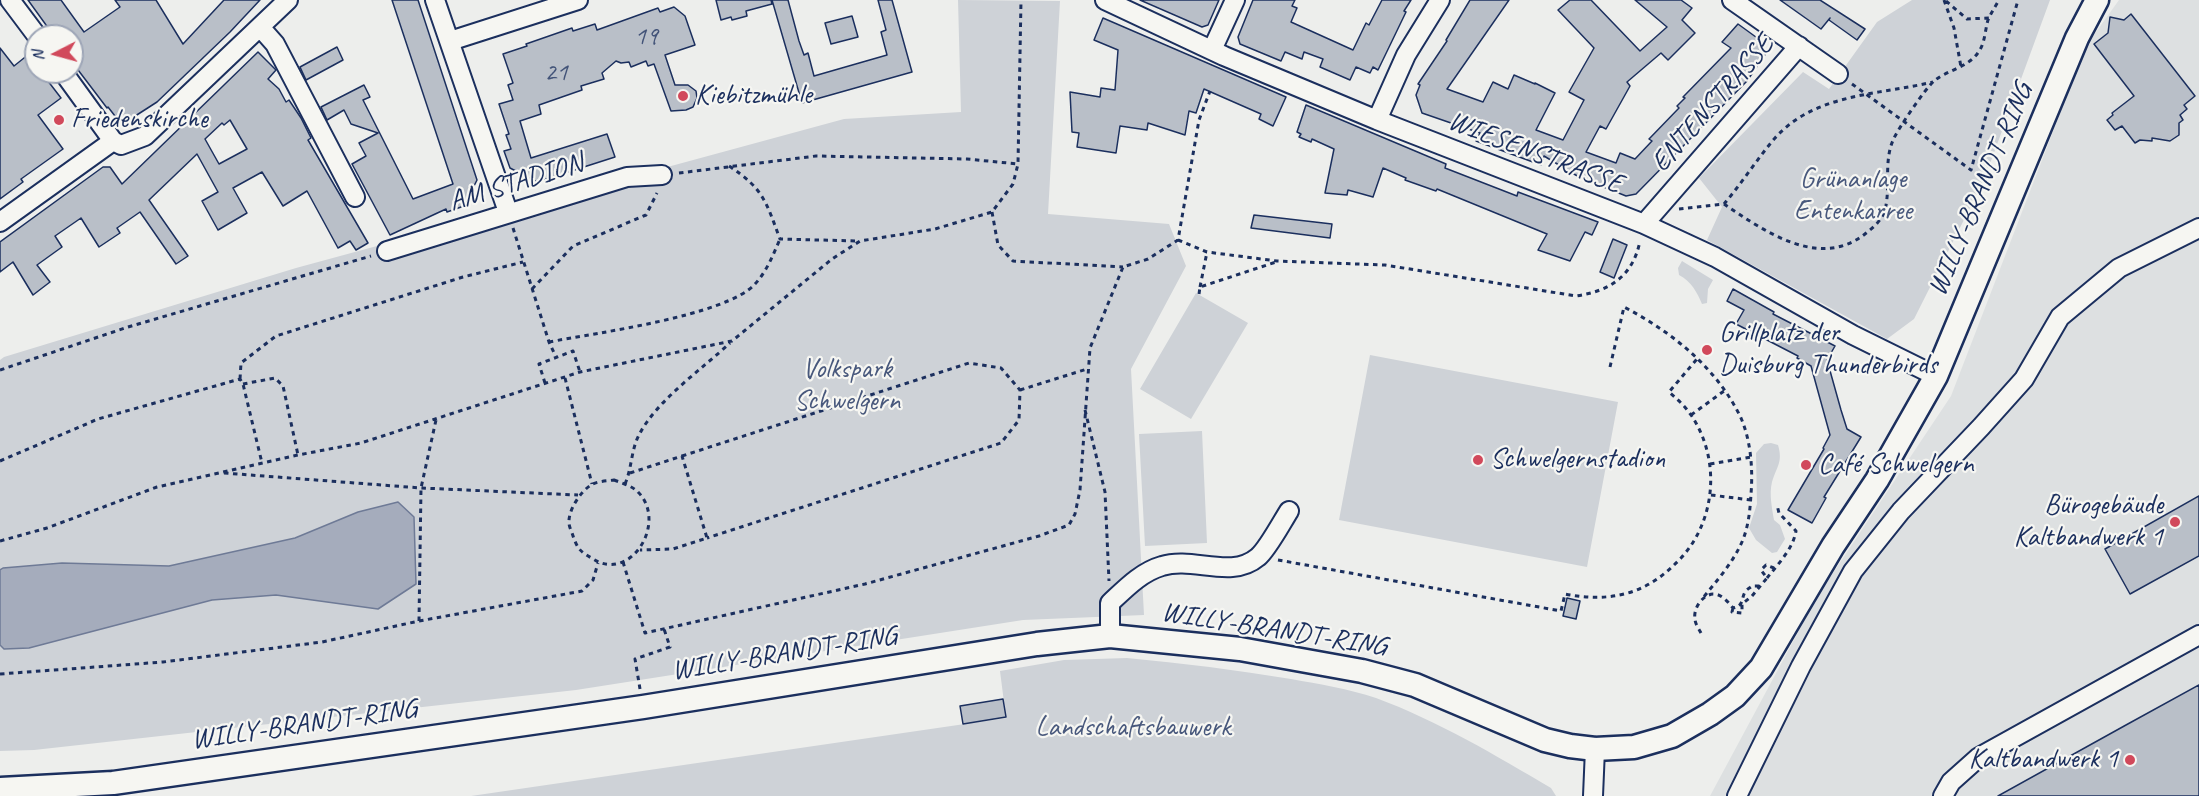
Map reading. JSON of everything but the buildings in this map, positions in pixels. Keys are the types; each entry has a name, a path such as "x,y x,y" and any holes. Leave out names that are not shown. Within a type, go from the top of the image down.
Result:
{"main road":[{"name":"WILLY-BRANDT-RING","path":"0,789 113,783 643,707 947,658 1110,636 1240,649 1362,671 1415,685 1545,741 1595,749 1634,747 1672,736 1735,696 1761,668 1833,546 1877,480 1936,376 2050,101 2077,38 2097,0"}],"street":[{"path":"10,0 28,24"},
{"path":"72,84 113,141 121,145 146,136 288,0"},
{"path":"435,0 508,212"},
{"path":"450,41 578,0"},
{"name":"WIESENSTRASSE","path":"1105,0 1212,50 1377,120 1650,218 1853,336 1936,376"},
{"path":"1212,50 1235,0"},
{"path":"1377,120 1406,55 1440,0"},
{"path":"1732,0 1838,74"},
{"path":"260,27 275,44 355,197"},
{"name":"ENTENSTRASSE","path":"1650,218 1799,46"},
{"path":"0,222 113,141"},
{"name":"AM STADION","path":"387,251 627,177 662,175"},
{"path":"1737,796 1801,666 1853,571 1901,511 2024,379 2060,317 2119,268 2199,228"},
{"path":"1110,636 1110,603 1132,582 1164,565 1187,563 1221,567 1242,566 1259,557 1289,510"},
{"path":"1942,796 1951,782 1979,757 2199,635"},
{"path":"1593,796 1595,749"}],"path":[{"path":"780,239 860,242 935,229 992,212 1013,184 1018,164 1021,0"},
{"path":"1944,0 1967,19 1989,18"},
{"path":"1944,0 1954,28 1961,67"},
{"path":"1178,240 1207,252 1277,261 1385,265 1576,296 1596,293 1619,281 1637,256 1650,218 1724,204 1744,181 1776,136 1794,122 1840,99 1934,81 1961,67 1979,52 1989,18 1999,0"},
{"path":"1838,74 1971,170 2018,0"},
{"path":"1724,204 1756,226 1787,242 1817,248 1844,247 1858,239 1874,228 1885,212 1887,160 1894,139 1934,81"},
{"path":"992,212 998,245 1013,261 1123,267 1148,259 1178,240 1199,120 1209,92"},
{"path":"532,289 573,246 646,215 656,196 662,175 816,156 967,159 1018,164"},
{"path":"549,342 680,316 726,303 754,285 769,264 780,239 766,200 749,179 729,166"},
{"path":"508,212 549,342 556,357"},
{"path":"625,484 630,473 638,437 653,413 732,342 832,259 860,242"},
{"path":"0,370 129,327 387,251"},
{"path":"1198,294 1207,252"},
{"path":"1200,287 1277,261"},
{"path":"262,464 243,384 240,380 241,363 276,336 463,277 523,262"},
{"path":"623,562 645,633 865,584 1039,536 1069,525 1075,514 1080,490 1084,406 1090,348 1123,267"},
{"path":"1610,367 1624,307 1653,322 1710,371 1742,419 1751,457 1751,500 1747,527 1740,547 1696,608 1695,621 1701,633"},
{"path":"0,541 47,528 157,487 361,442 436,420 580,372 732,342"},
{"path":"545,384 539,364 573,351 580,372"},
{"path":"1259,557 1562,611 1564,594 1606,597 1629,593 1647,586 1663,575 1686,552 1697,537 1711,495 1710,464 1698,427 1691,415 1669,392 1697,359"},
{"path":"630,473 969,363 1001,368 1020,390 1019,420 1001,443 673,549 640,550"},
{"path":"1020,390 1087,369"},
{"path":"564,377 592,484"},
{"path":"243,384 275,378 283,386 298,455"},
{"path":"0,461 98,418 240,380"},
{"path":"1691,415 1724,391"},
{"path":"1084,406 1105,492 1110,603"},
{"path":"418,621 421,488 436,420"},
{"path":"682,456 707,538"},
{"path":"1710,464 1751,457"},
{"path":"221,473 421,488 578,495"},
{"path":"614,480 625,484 638,492 647,507 649,527 640,550 623,562 598,563 578,550 568,522 578,495 592,484 614,480"},
{"path":"1711,495 1751,500"},
{"path":"1733,608 1742,604 1761,586 1794,540 1796,531 1779,513 1776,506"},
{"path":"0,674 163,662 310,644 418,621 582,591 593,580 598,563"},
{"path":"1767,579 1761,570 1766,566 1775,568"},
{"path":"1702,599 1712,594 1721,596 1733,608 1732,612 1742,613 1745,592 1752,586 1761,586"},
{"path":"643,707 635,659 670,647 664,629"}],"shaded area":[{"path":"2119,0 2199,0 2199,796 1710,796 1817,597 1951,396 2086,46"}],"green space":[{"name":"Volkspark Schwelgern","path":"958,0 1060,1 1048,214 1169,224 1186,266 1131,369 1144,615 1023,620 576,690 34,750 0,751 0,360 296,268 844,119 961,112"},
{"name":"Grünanlage Entenkarree","path":"1912,0 2050,0 1984,180 1914,319 1887,339 1707,240 1722,207 1699,178 1803,72 1829,89 1877,22"},
{"path":"1682,261 1713,280 1708,289 1707,303 1702,304 1693,287 1679,275 1678,268"},
{"path":"1196,293 1248,323 1191,419 1140,389"},
{"path":"1370,355 1618,402 1587,567 1339,520"},
{"path":"1202,431 1207,543 1145,546 1139,434"},
{"path":"1764,444 1778,445 1780,456 1771,487 1774,520 1780,525 1785,539 1777,552 1772,553 1756,540 1749,528 1757,504 1756,453"},
{"name":"Landschaftsbauwerk","path":"1127,658 1271,676 1334,687 1376,698 1466,739 1551,788 1556,796 471,796 1006,718 1000,671 1064,660"}],"water":[{"path":"398,502 414,517 416,584 378,609 276,595 212,600 29,648 4,649 0,645 0,570 3,568 62,563 169,566 295,538 358,512"}],"place":[{"name":"Kiebitzmühle","path":"683,96"},
{"name":"Friedenskirche","path":"59,120"},
{"name":"Grillplatz der Duisburg Thunderbirds","path":"1707,350"},
{"name":"Schwelgernstadion","path":"1478,460"},
{"name":"Café Schwelgern","path":"1806,465"},
{"name":"Bürogebäude Kaltbandwerk 1","path":"2175,522"},
{"name":"Kaltbandwerk 1","path":"2130,760"}]}
